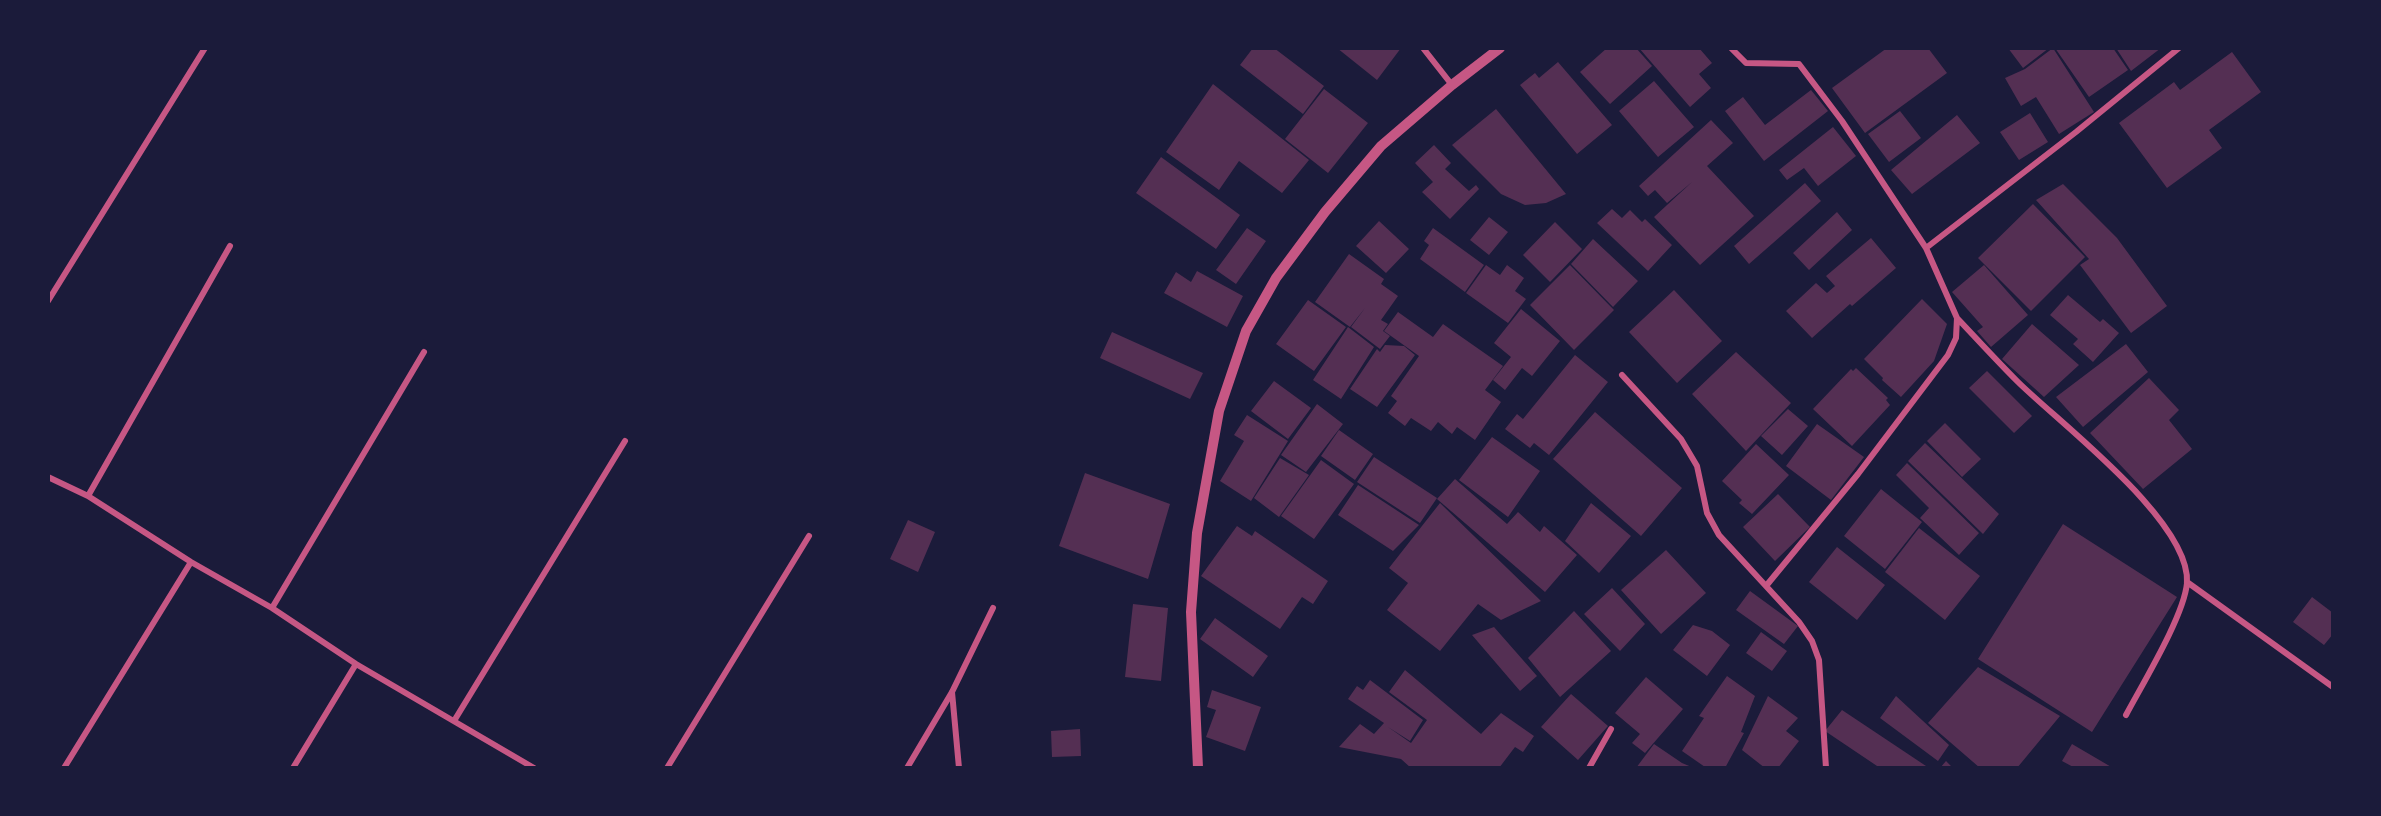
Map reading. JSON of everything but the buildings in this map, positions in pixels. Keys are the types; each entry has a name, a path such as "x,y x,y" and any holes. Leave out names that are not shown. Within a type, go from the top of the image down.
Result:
{"street":[{"path":"48,301 205,48"},
{"path":"1423,48 1452,85"},
{"path":"1198,768 1191,612 1197,532 1219,411 1246,331 1276,278 1325,212 1381,146 1452,85 1500,48"},
{"path":"1731,48 1746,63 1799,63 1842,121 1926,248 1957,318 2017,381 2146,502 2169,531 2182,561 2187,582 2179,613 2126,715"},
{"path":"1926,248 2076,132 2179,48"},
{"path":"88,496 230,246"},
{"path":"1766,586 1834,505 1948,355 1956,338 1957,318"},
{"path":"272,609 424,352"},
{"path":"1622,375 1681,439 1697,466 1707,513 1719,535 1799,622 1812,641 1819,660 1826,768"},
{"path":"454,721 625,441"},
{"path":"48,477 88,496 191,562 272,609 356,664 534,768"},
{"path":"667,768 810,536"},
{"path":"64,768 191,562"},
{"path":"2187,582 2333,687"},
{"path":"907,768 952,692 993,608"},
{"path":"293,768 356,664"},
{"path":"952,692 959,768"},
{"path":"1589,768 1611,729"}]}
